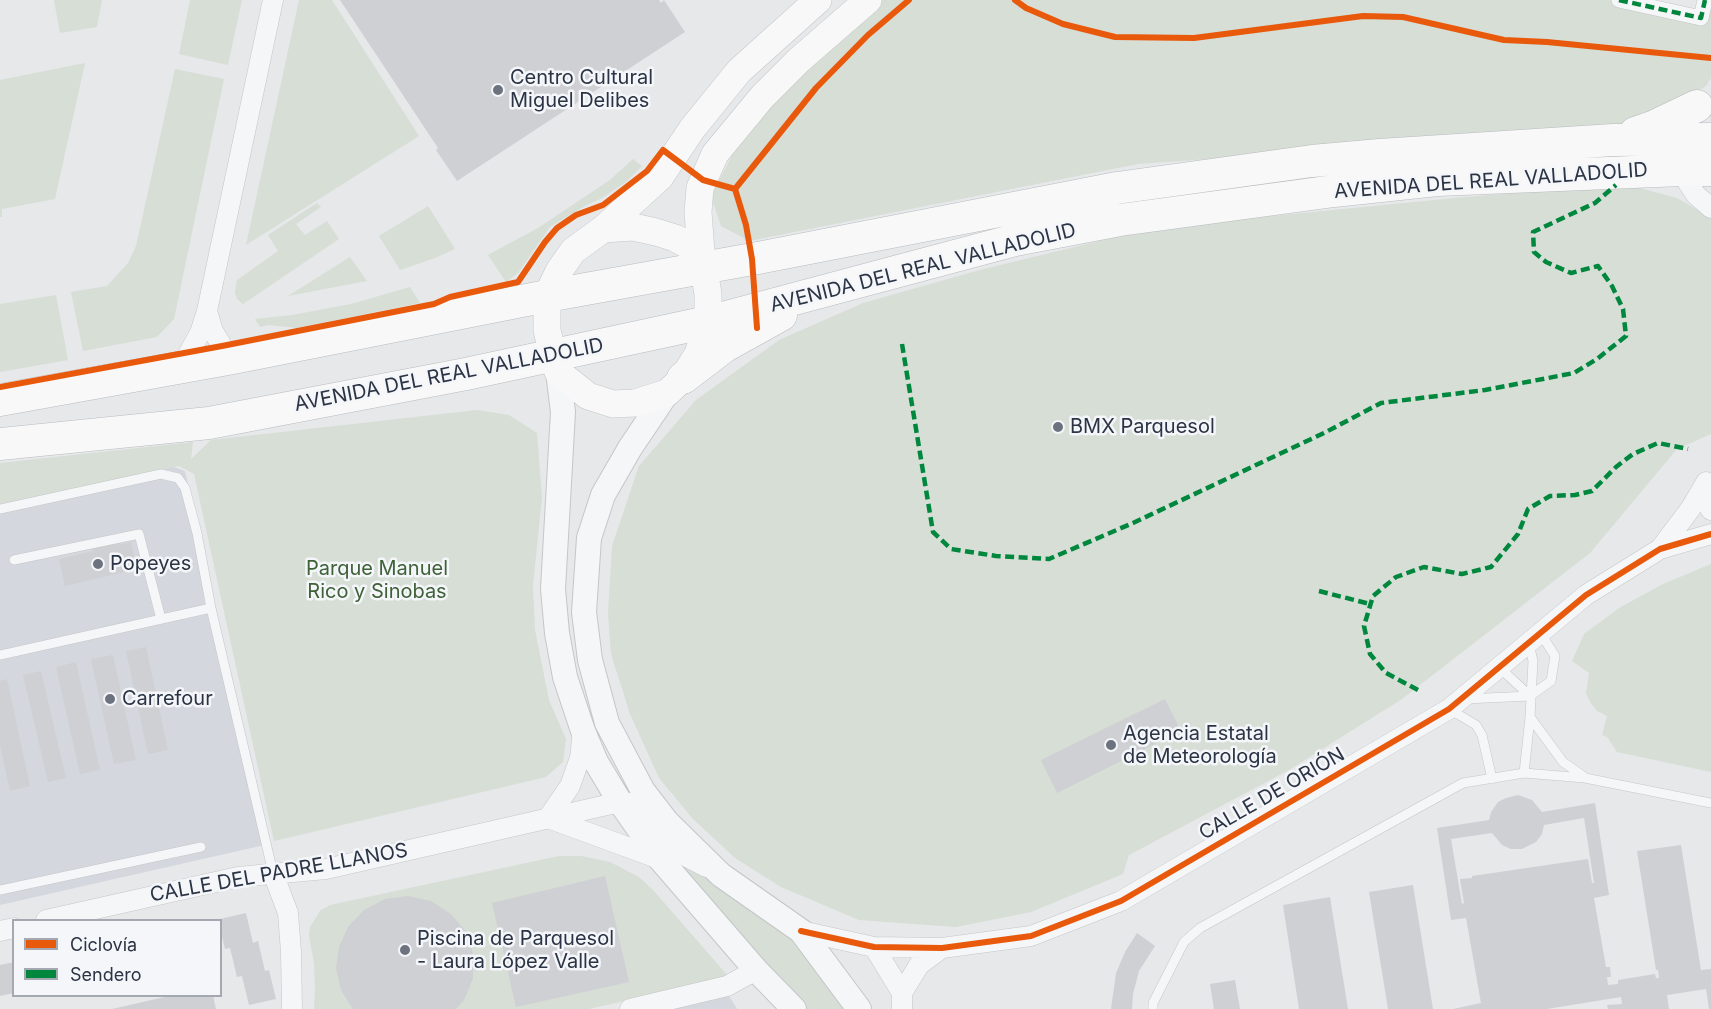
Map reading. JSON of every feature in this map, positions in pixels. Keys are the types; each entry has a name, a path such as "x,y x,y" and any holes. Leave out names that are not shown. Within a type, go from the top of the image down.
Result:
{"highway":[{"path":"1613,140 1655,126 1704,101"},
{"name":"AVENIDA DEL REAL VALLADOLID","path":"0,400 547,296 702,260 1140,185 1312,161 1613,140 1696,139"},
{"name":"AVENIDA DEL REAL VALLADOLID","path":"0,444 209,423 556,364 1015,240 1120,220 1195,208 1437,180 1697,170"},
{"path":"675,386 725,346 823,291"}],"main road":[{"path":"818,0 739,71 692,129 660,177 603,229 573,251 559,271 547,296 547,330 556,364 588,396 613,404 634,403 675,386 698,354 708,322 708,294 702,260 698,212 700,188 715,154 762,97 799,60 868,0"},
{"path":"603,229 633,227 656,232 675,238 702,260"}],"street":[{"path":"181,367 200,333 207,311 273,0"},
{"path":"1619,0 1701,18 1705,0"},
{"path":"1704,101 1689,116 1696,139 1680,156 1697,170 1688,183 1696,195 1711,208"},
{"path":"207,311 213,331 232,357"},
{"path":"556,364 563,412 554,589 557,633 565,678 583,731 596,762 620,802 660,859 756,970 794,1009"},
{"path":"675,386 630,448 603,495 589,538 584,612 590,660 607,723 627,763 643,791 667,822 721,875"},
{"name":"CALLE DE ORIÓN","path":"1708,479 1705,501 1711,510"},
{"name":"CALLE DE ORIÓN","path":"1660,549 1691,508 1708,479"},
{"name":"CALLE DE ORIÓN","path":"801,931 874,947 942,948 1031,936 1121,901 1454,704 1586,595 1660,549 1711,534"},
{"path":"583,731 580,758 570,786 548,818 660,859"},
{"path":"620,802 627,763"},
{"path":"620,802 638,804 683,855 721,875 801,931 859,1009"},
{"name":"CALLE DEL PADRE LLANOS","path":"55,919 238,877 326,869 620,802"},
{"path":"273,873 288,913 292,1009"},
{"name":"CALLE DE ORIÓN","path":"874,947 902,1001"},
{"name":"CALLE DE ORIÓN","path":"902,1001 919,965 942,948"},
{"path":"630,1009 727,986 756,970"}],"lane":[{"path":"0,509 161,474 178,478 185,488 197,533 211,608 273,873"},
{"path":"14,560 139,534 161,620"},
{"path":"0,655 211,608"},
{"path":"1524,773 1535,639"},
{"path":"1454,704 1530,696 1551,681 1555,656 1535,639"},
{"path":"1500,668 1530,696"},
{"path":"1454,704 1476,725 1482,735 1492,778"},
{"path":"1530,717 1563,762 1585,778"},
{"path":"1153,1009 1153,1003 1184,942 1200,928 1463,783 1524,773 1585,778 1711,803"},
{"path":"0,890 201,847"}],"shaded area":[{"name":"Carrefour","path":"168,465 185,471 269,844 0,905 0,498"},
{"path":"728,994 737,1009 675,1009 679,1004"}],"green space":[{"path":"54,0 102,0 97,27 60,33"},
{"path":"190,0 242,0 228,65 179,54"},
{"path":"299,0 332,0 419,136 246,245"},
{"path":"876,0 1635,0 1701,17 1711,0 1711,78 1706,86 1672,107 1617,130 1138,164 749,241 721,226 711,196 762,97"},
{"path":"85,63 55,199 2,209 2,217 0,217 0,80"},
{"path":"175,69 224,79 174,319 157,337 83,351 71,292 107,286 128,263 136,246"},
{"path":"633,159 642,166 626,182 550,227 518,273 506,282 488,255 538,228 610,180"},
{"path":"1636,187 1677,198 1711,218 1711,434 1677,449 1590,553 1402,699 1289,770 1129,855 1123,874 1031,912 956,927 859,920 781,887 735,858 693,819 659,778 630,714 611,654 608,614 612,546 639,466 696,400 779,340 863,303 980,270 1124,235 1251,218 1465,197 1563,189"},
{"path":"317,203 321,207 296,224 305,235 327,221 339,239 243,304 237,299 235,292 237,280 278,251 268,235"},
{"path":"428,206 455,249 400,270 379,236"},
{"path":"350,257 367,281 288,296"},
{"path":"410,287 420,303 297,328 268,325 260,327 255,319 351,304"},
{"path":"56,295 68,360 0,372 0,304"},
{"name":"Parque Manuel Rico y Sinobas","path":"477,410 509,415 537,433 542,498 533,585 535,630 549,700 566,739 563,762 546,777 274,841 194,474 179,466 0,504 0,463 193,442 191,459 211,440"},
{"path":"1711,564 1711,772 1617,752 1607,737 1602,735 1607,716 1597,711 1586,693 1589,673 1572,661 1584,634 1619,608 1663,584"},
{"path":"559,856 581,856 610,862 639,877 728,976 589,1009 314,1009 314,963 309,936 310,927 321,910 330,905"},
{"path":"684,864 744,900 798,943 847,1009 806,1009 763,966 678,867"}],"building":[{"name":"Centro Cultural Miguel Delibes","path":"340,0 659,0 661,3 664,0 685,32 457,181 436,150 438,148"},
{"name":"Popeyes","path":"119,542 119,545 131,542 137,569 65,586 59,559"},
{"path":"146,647 168,750 148,754 126,651"},
{"path":"113,655 136,760 114,764 91,659"},
{"path":"76,662 100,770 80,774 56,667"},
{"path":"41,671 66,778 48,782 23,675"},
{"path":"7,679 30,786 10,791 0,745 0,681"},
{"name":"Agencia Estatal de Meteorología","path":"1165,699 1181,731 1057,793 1041,760"},
{"path":"1518,795 1532,800 1542,812 1595,803 1609,895 1594,898 1606,967 1610,967 1611,977 1607,977 1608,985 1618,984 1618,980 1655,974 1656,978 1659,978 1637,851 1681,845 1701,970 1711,969 1711,1009 1709,1009 1706,989 1667,995 1669,1009 1608,1009 1607,1005 1622,1004 1621,997 1547,1009 1453,1009 1481,1003 1466,918 1451,920 1437,828 1489,820 1498,802","holes":["1584,818 1594,883 1592,883 1588,859 1472,876 1472,878 1460,879 1464,903 1462,904 1451,839 1492,833 1502,845 1511,849 1522,849 1536,842 1542,834 1544,825"]},
{"path":"605,876 629,982 516,1007 492,903"},
{"path":"1413,885 1433,1009 1388,1009 1369,892"},
{"name":"Piscina de Parquesol - Laura López Valle","path":"408,896 431,901 451,914 466,932 473,954 473,978 464,1000 456,1009 353,1009 341,990 336,968 339,947 348,927 364,910 385,899"},
{"path":"1330,897 1348,1009 1299,1009 1283,905"},
{"path":"246,913 253,943 258,941 265,971 269,970 276,999 249,1005 242,976 237,977 230,948 225,949 222,919 220,919"},
{"path":"1137,933 1155,946 1139,971 1132,1009 1111,1009 1116,973"},
{"path":"12,962 12,993 0,996 0,965"},
{"path":"1235,980 1240,1009 1214,1009 1210,984"},
{"path":"165,997 213,997 216,1009 112,1009"}],"marked path":[{"path":"1619,0 1701,18 1705,0"},
{"path":"902,344 933,532 951,549 996,556 1049,559 1133,523 1324,433 1381,403 1485,390 1574,373 1597,359 1626,336 1623,309 1612,286 1598,266 1571,273 1546,262 1534,252 1533,232 1595,203 1616,185"},
{"path":"1418,690 1386,673 1370,654 1364,626 1373,596 1396,577 1424,567 1462,574 1491,567 1518,534 1528,509 1550,496 1575,495 1592,491 1633,454 1658,443 1688,449"},
{"path":"1319,591 1370,604"}],"cycle path":[{"path":"735,189 816,88 868,35 909,0"},
{"path":"1015,0 1026,8 1063,24 1115,37 1194,38 1363,16 1403,17 1504,40 1711,58"},
{"path":"0,387 434,304 450,297 518,282 557,228 576,215 603,205 647,171 663,150 703,180 735,189"},
{"path":"735,189 746,225 752,259 757,328"},
{"path":"801,931 874,947 942,948 1031,936 1121,901 1449,709 1586,595 1660,549 1711,534"}],"place":[{"name":"Centro Cultural Miguel Delibes","path":"498,90"},
{"name":"BMX Parquesol","path":"1058,427"},
{"name":"Popeyes","path":"98,564"},
{"name":"Carrefour","path":"110,699"},
{"name":"Agencia Estatal de Meteorología","path":"1111,745"},
{"name":"Piscina de Parquesol - Laura López Valle","path":"405,950"}]}
